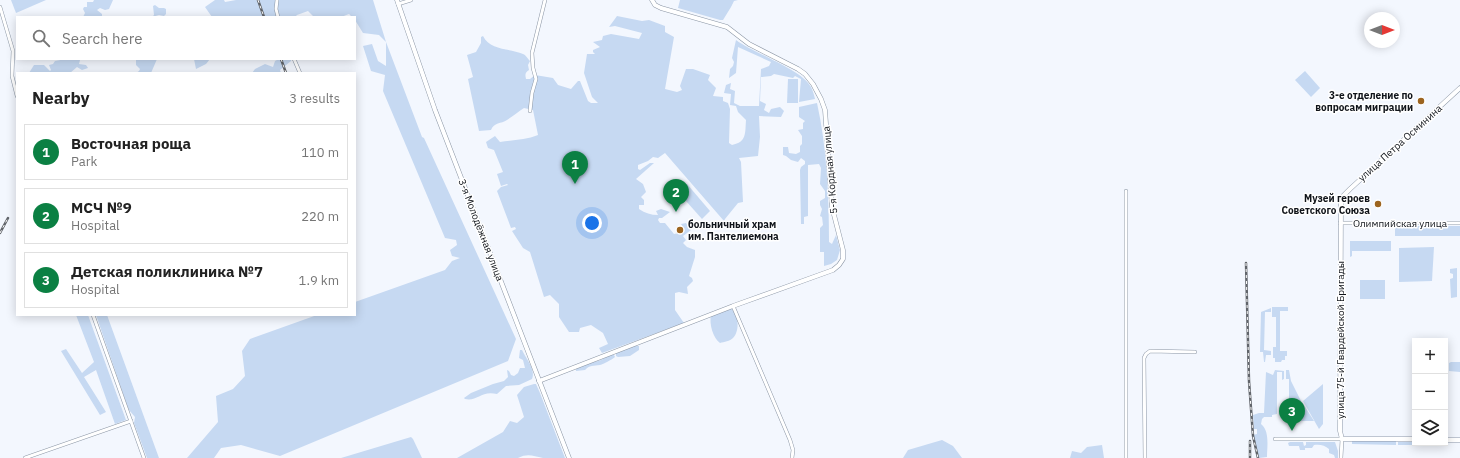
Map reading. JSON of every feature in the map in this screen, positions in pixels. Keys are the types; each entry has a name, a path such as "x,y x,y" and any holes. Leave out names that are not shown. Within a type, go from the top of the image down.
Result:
{"main road":[{"name":"5-я Кордная улица","path":"540,381 733,306 833,270 843,259 843,250 834,216 831,196 825,110 814,84 805,74 749,44 727,27 661,8 652,0"},
{"name":"3-я Молодёжная улица","path":"398,2 435,110 569,458"},
{"name":"улица Петра Осминина","path":"1340,223 1341,204 1346,194 1460,88"},
{"name":"улица 75-й Гвардейской Бригады","path":"1340,223 1340,417 1342,439"},
{"path":"1342,439 1412,440"},
{"path":"1448,440 1460,440"}],"street":[{"path":"278,0 276,10 278,16"},
{"path":"398,2 411,0"},
{"path":"530,111 532,93 536,79 533,68 532,53 545,0"},
{"path":"0,6 13,51 12,76 16,92"},
{"path":"294,60 300,72"},
{"path":"1126,190 1126,458"},
{"name":"Олимпийская улица","path":"1340,223 1460,222"},
{"path":"733,306 790,440 793,450 792,458"},
{"path":"93,316 144,458"},
{"path":"1145,458 1144,358 1150,351 1195,352"},
{"path":"25,458 131,421"},
{"path":"1276,439 1342,439"},
{"name":"улица 75-й Гвардейской Бригады","path":"1341,458 1342,439"}],"shaded area":[{"path":"11,0 46,0 16,13"},
{"path":"94,0 113,0 109,9 105,10 100,8 97,10 102,14 102,16 84,16 85,13 83,9 84,7 87,7 87,2 93,2"},
{"path":"215,0 224,0 225,2 236,0 373,0 386,42 379,35 363,33 356,22 356,16 351,16 349,14 344,16 313,16 308,11 296,16 211,16 205,7"},
{"path":"680,0 738,0 734,1 723,20 720,20 678,8"},
{"path":"155,5 159,8 166,9 166,14 164,16 153,16 153,6"},
{"path":"617,16 642,21 649,20 665,26 665,32 674,37 665,89 677,92 682,90 680,86 686,69 693,69 710,75 708,80 716,88 713,96 723,97 723,101 728,103 730,109 729,143 732,145 737,144 743,139 746,120 738,112 736,106 730,105 731,94 724,93 726,85 731,83 730,89 735,91 734,103 740,106 759,106 761,69 769,66 771,62 738,47 736,73 729,78 730,69 734,62 732,58 736,40 798,74 806,80 811,87 815,99 799,102 801,79 795,76 793,78 774,74 771,76 761,77 760,101 766,104 764,110 769,113 771,109 780,107 784,111 781,117 759,116 760,137 758,156 739,158 741,162 743,202 738,203 724,221 665,153 658,158 653,157 638,165 638,169 640,170 650,163 654,163 636,179 643,184 646,192 641,197 644,200 644,205 639,205 639,209 648,214 655,215 658,215 656,211 661,209 670,212 658,220 660,223 665,223 674,234 679,233 684,229 681,224 686,223 691,230 683,236 686,240 683,243 687,247 695,250 695,257 689,276 693,281 687,287 688,294 679,292 675,293 675,310 684,323 602,353 599,348 608,344 603,333 591,325 580,328 579,332 569,332 559,317 559,304 550,295 544,297 530,252 523,248 512,231 516,229 515,227 511,228 497,191 501,187 508,185 501,186 497,174 503,172 494,150 488,148 486,142 495,136 500,142 524,139 538,135 533,110 524,108 507,120 496,124 491,130 479,131 468,79 473,77 467,55 476,52 481,43 481,37 483,36 486,41 495,47 518,52 526,56 530,61 526,79 530,79 535,75 553,78 558,85 571,89 578,81 580,81 588,101 591,103 598,103 592,97 584,73 587,54 595,54 593,50 600,47 593,42 602,40 603,36 611,34 639,39 642,33 615,26 609,27"},
{"path":"386,42 422,137 424,138 516,339 508,361 280,456 241,445 221,448 214,458 187,458 218,422 216,396 233,389 245,376 242,351 250,339 314,316 356,316 356,302 445,270 452,261 460,258 452,256 450,250 457,245 456,240 445,238 383,91 385,75 371,71 363,46 372,44 378,61 386,66"},
{"path":"80,60 79,64 86,65 88,68 82,70 77,67 71,72 30,72 34,65 44,65 50,71 49,65 53,64 55,61"},
{"path":"136,60 157,60 151,72 138,72 140,69 136,65"},
{"path":"194,60 209,60 206,64 196,69"},
{"path":"291,60 280,70 281,72 253,72 255,69 265,64 273,67 275,61"},
{"path":"1305,71 1320,88 1311,97 1295,80"},
{"path":"788,79 798,79 798,103 787,103"},
{"path":"817,103 827,172 829,242 832,244 836,235 840,250 837,260 824,266 824,252 820,252 820,228 823,225 822,217 820,216 822,209 820,201 825,198 825,191 820,184 821,168 819,164 808,165 808,216 804,217 804,224 801,224 800,170 805,164 805,161 801,158 798,162 783,155 783,147 788,147 789,153 796,154 800,152 802,136 798,130 803,129 803,123 805,121 799,117 799,107"},
{"path":"687,184 710,211 702,219 678,192"},
{"path":"1395,226 1460,226 1460,236 1395,236"},
{"path":"1350,241 1391,241 1391,251 1352,251 1352,256 1350,257"},
{"path":"1434,247 1432,281 1399,282 1399,248"},
{"path":"1457,268 1457,297 1451,298 1450,279 1453,278 1453,274 1450,273 1450,269"},
{"path":"1360,280 1385,280 1385,299 1360,299"},
{"path":"1272,307 1288,307 1288,311 1280,311 1280,351 1287,351 1285,360 1282,360 1281,362 1275,362 1275,358 1273,358 1273,347 1276,347 1276,317 1272,317"},
{"path":"730,308 733,310 737,318 737,331 732,339 720,343 715,338 712,330 711,315"},
{"path":"1271,308 1271,312 1265,312 1264,350 1271,351 1271,355 1266,355 1264,362 1263,352 1260,352 1261,312"},
{"path":"76,316 88,316 126,420 115,424 96,370 84,377 106,412 100,415 61,351 66,349 82,373 94,362"},
{"path":"96,316 107,316 159,458 147,458 134,423 135,417 127,405"},
{"path":"633,346 639,346 639,350 630,356 616,356 616,353"},
{"path":"520,350 522,350 532,368 532,379 519,385 506,386 497,394 487,394 473,399 464,398 471,393 504,381 508,377 507,370 514,376 518,373 520,368 525,368 523,360 519,358"},
{"path":"608,355 614,355 615,357 608,362 590,366 585,370 576,371 579,366 600,361"},
{"path":"1460,362 1460,372 1449,371 1449,363"},
{"path":"1275,370 1284,371 1284,379 1282,380 1282,372 1277,372 1277,414 1272,415 1272,417 1264,417 1262,419 1261,424 1267,435 1267,457 1259,458 1253,435 1257,434 1257,429 1254,429 1253,415 1264,413 1266,372 1273,375"},
{"path":"1286,370 1289,370 1291,381 1301,401 1289,417 1289,379 1286,379"},
{"path":"536,384 540,393 565,458 543,458 528,455 518,458 457,458 503,432 510,421 517,423 524,417 517,395 524,387"},
{"path":"1323,384 1323,424 1319,429 1303,401"},
{"path":"1302,402 1314,421 1288,421"},
{"path":"411,437 422,458 341,458"},
{"path":"942,440 953,446 962,458 903,458 908,450"},
{"path":"1352,441 1396,441 1396,445 1352,444"},
{"path":"1303,442 1304,446 1306,445 1306,442 1335,442 1338,451 1338,458 1335,458 1334,455 1329,453 1329,449 1324,446 1314,445 1312,448 1300,450 1299,446 1289,446 1288,443"},
{"path":"1398,442 1412,442 1412,445 1398,445"},
{"path":"1102,445 1104,458 1070,458 1072,451 1081,453 1087,447"}],"railway":[{"path":"258,0 264,16"},
{"path":"281,60 286,72"},
{"path":"0,233 8,218"},
{"path":"1246,263 1249,381 1253,436 1258,458"},
{"path":"1250,441 1250,458"}],"place":[{"name":"3-е отделение по вопросам миграции","path":"1421,101"},
{"name":"Восточная роща","path":"575,184"},
{"name":"Музей героев Советского Союза","path":"1378,204"},
{"name":"МСЧ №9","path":"676,212"},
{"name":"больничный храм им. Пантелиемона","path":"680,230"},
{"name":"Детская поликлиника №7","path":"1292,431"}]}
